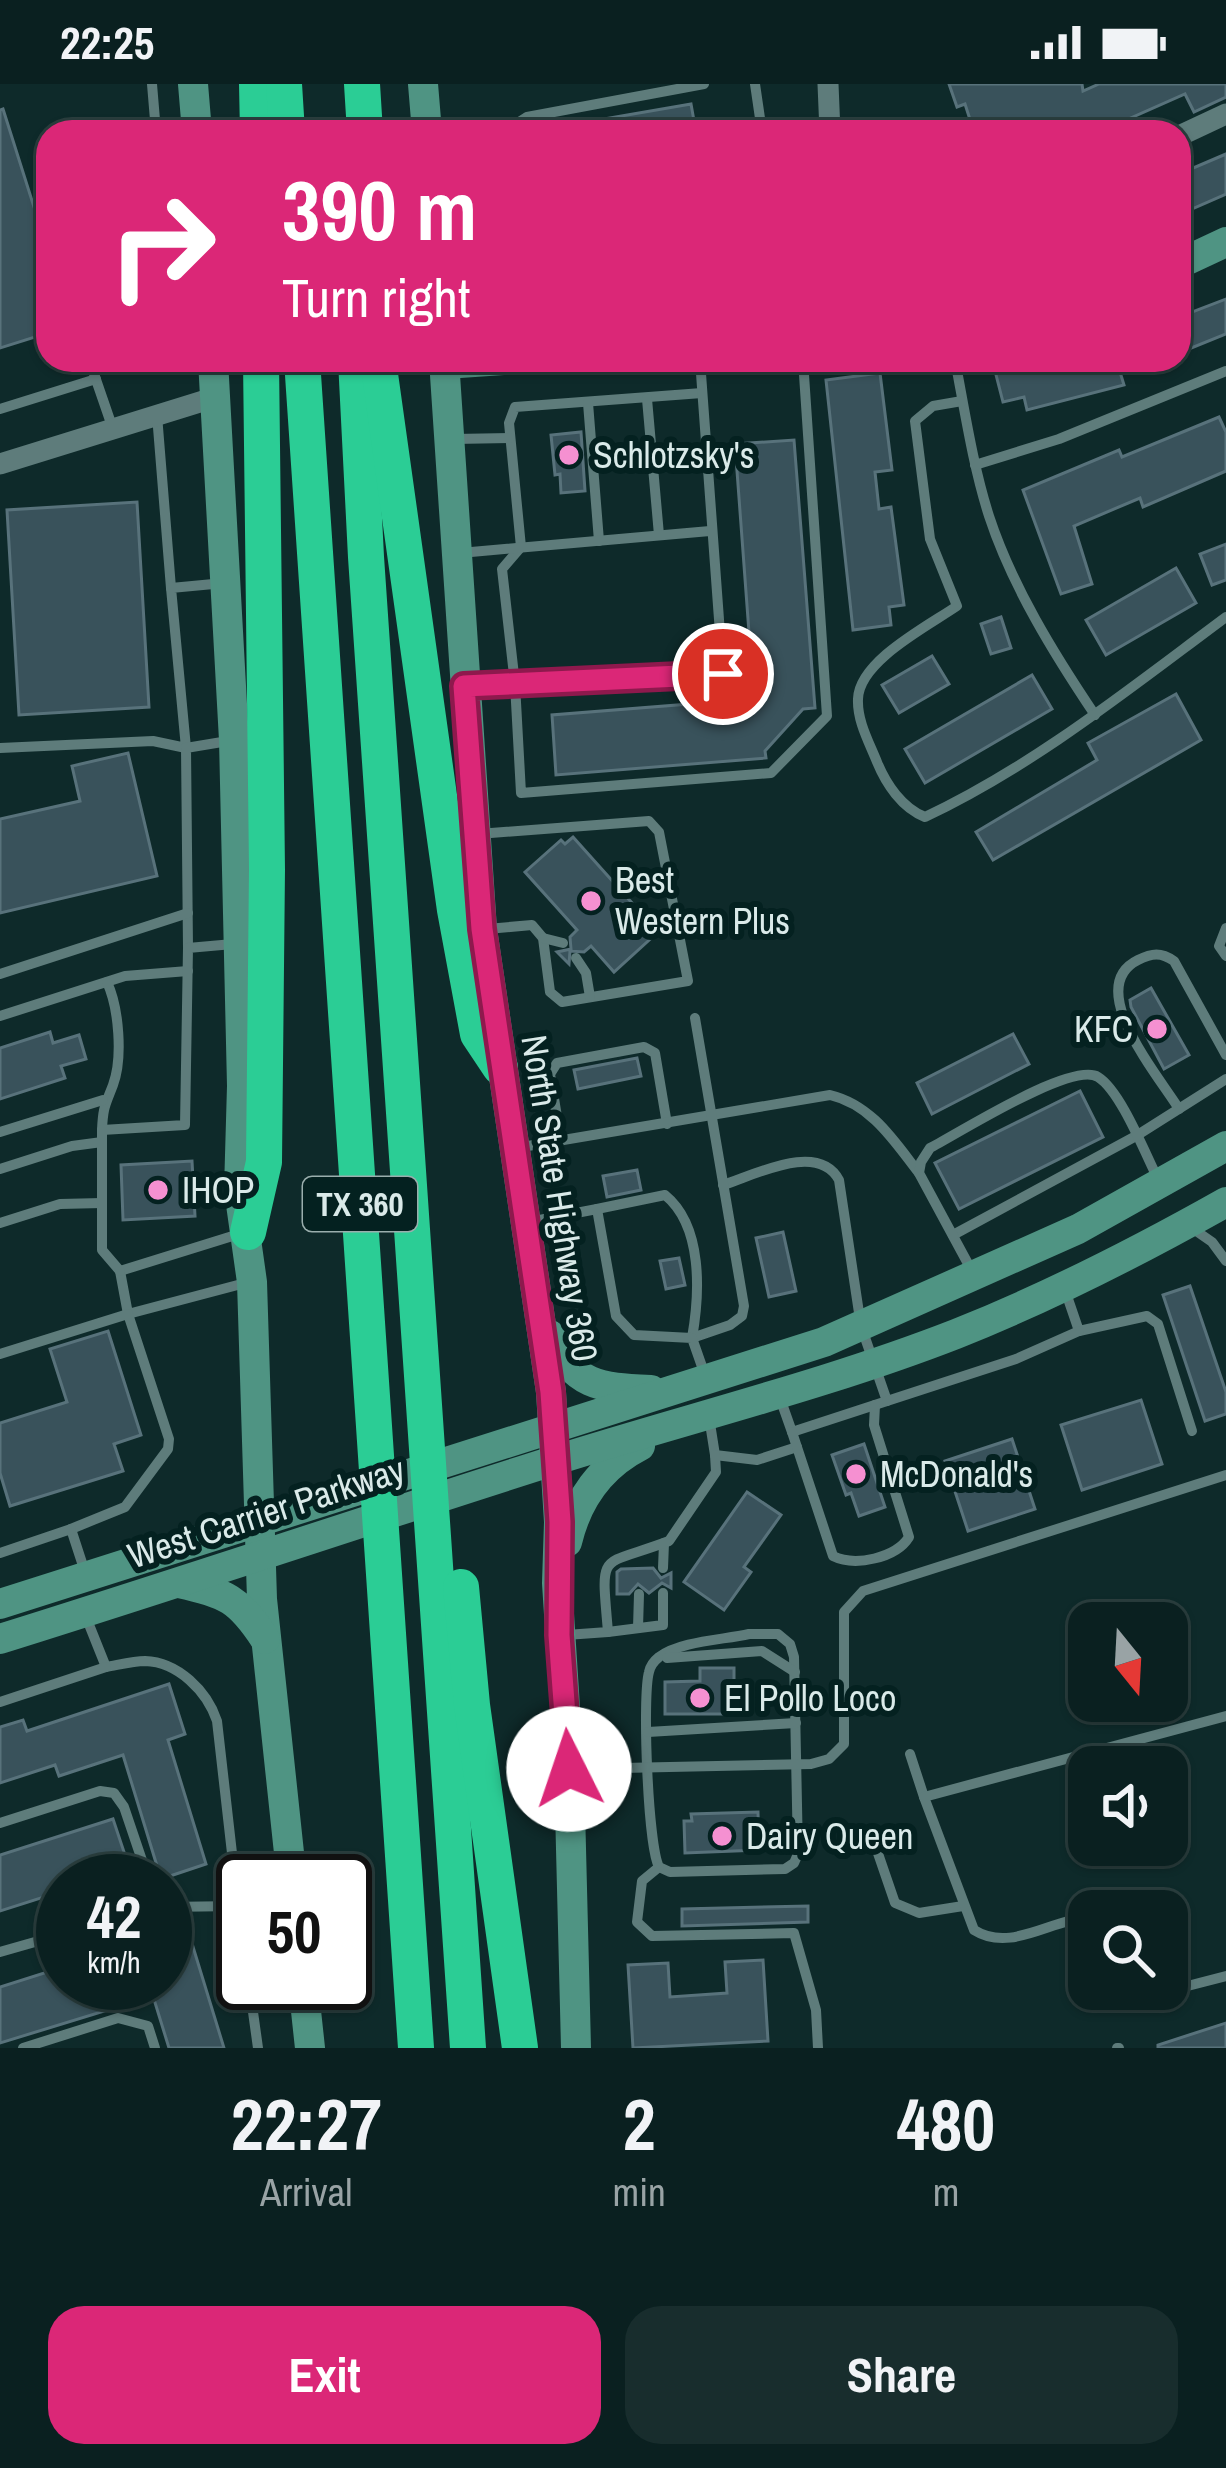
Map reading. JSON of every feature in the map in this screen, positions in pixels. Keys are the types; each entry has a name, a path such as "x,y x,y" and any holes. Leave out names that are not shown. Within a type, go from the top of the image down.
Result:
{"highway":[{"path":"257,84 258,120"},
{"path":"284,84 286,120"},
{"path":"343,84 344,120"},
{"path":"362,84 364,120"},
{"path":"248,1232 264,1162 267,869 261,372"},
{"name":"TX 360","path":"303,372 416,2048"},
{"name":"TX 360","path":"357,372 468,2048"},
{"path":"380,372 454,910 478,1034 500,1066"},
{"path":"416,1248 434,1307 472,1705 520,2048"}],"main road":[{"path":"193,84 195,120"},
{"path":"423,84 426,120"},
{"path":"1191,258 1226,242"},
{"path":"214,372 234,740 242,1086 239,1190 252,1282 260,1522 273,1550 265,1640 289,1854"},
{"name":"North State Highway 360","path":"446,372 482,929 555,1445 576,2048"},
{"path":"555,1445 675,1391 861,1326 975,1277 1161,1184 1226,1146"},
{"path":"1161,1184 1186,1225"},
{"path":"557,1583 572,1520 590,1488 609,1466 632,1451 697,1421 958,1334 1064,1287 1226,1202"},
{"path":"539,1315 570,1369 584,1380 608,1389 675,1391"},
{"path":"555,1445 697,1421"},
{"name":"West Carrier Parkway","path":"0,1604 518,1440 555,1445"},
{"name":"West Carrier Parkway","path":"0,1640 526,1471 555,1445"},
{"path":"174,1582 231,1598 244,1608 265,1640"},
{"path":"306,2010 310,2048"}],"street":[{"path":"828,84 830,120"},
{"path":"1191,130 1226,114"},
{"path":"0,464 216,397"}],"lane":[{"path":"152,84 155,120"},
{"path":"522,120 704,84"},
{"path":"755,84 760,120"},
{"path":"975,465 1060,440 1226,371"},
{"path":"93,372 112,429"},
{"path":"464,686 723,674 701,372"},
{"path":"702,392 515,407 509,423 521,547 502,568 515,684 520,793 771,772 826,716 803,372"},
{"path":"957,372 990,518 1062,666 1095,715"},
{"path":"0,409 96,380"},
{"path":"647,399 659,535"},
{"path":"962,401 933,406 915,421 930,539 957,606 878,662 861,681 857,702 881,771 896,796 919,815 925,817 987,787 1095,715 1226,617"},
{"path":"587,403 599,541"},
{"path":"0,1169 102,1136 185,1125 186,748 157,416"},
{"path":"450,439 510,438"},
{"path":"457,553 710,531"},
{"path":"171,588 228,583"},
{"path":"0,748 153,741 186,748 234,740"},
{"path":"475,834 650,821 659,832 688,981 562,1002 550,992 543,938 532,925 482,929"},
{"path":"0,974 188,913"},
{"path":"1222,951 1226,928"},
{"path":"543,938 562,943"},
{"path":"188,948 238,943"},
{"path":"1179,1108 1117,1006 1119,977 1130,964 1151,954 1164,954 1174,961 1226,1055"},
{"path":"576,958 586,973 590,997"},
{"path":"0,1016 150,971 188,971"},
{"path":"0,1553 125,1507 168,1449 120,1271 102,1250 104,1100 114,1084 118,1019 107,982"},
{"path":"597,1209 616,1316 634,1335 692,1338 742,1316 695,1018"},
{"path":"561,1141 550,1074 557,1064 644,1047 656,1053 667,1124"},
{"path":"919,1173 930,1148 1073,1076 1096,1076 1109,1087 1161,1184"},
{"path":"953,1235 1136,1136 1226,1079"},
{"path":"512,1148 830,1095 850,1100 886,1131 919,1173 975,1277"},
{"path":"0,1132 104,1100"},
{"path":"723,1185 791,1163 818,1161 832,1167 839,1180 861,1326 876,1363 881,1403 874,1425 908,1525 909,1537 900,1549 850,1562 833,1556 779,1395"},
{"path":"525,1223 665,1195 677,1205 689,1229 695,1264 698,1310 692,1338 707,1382"},
{"path":"0,1223 60,1204 102,1203"},
{"path":"1186,1225 1212,1242 1226,1261"},
{"path":"120,1271 248,1232"},
{"path":"0,1354 252,1282"},
{"path":"1064,1287 1079,1331"},
{"path":"792,1432 1016,1359 1079,1331 1147,1316 1158,1324 1192,1431"},
{"path":"608,1632 607,1565 618,1555 669,1541 716,1472 715,1455 697,1421"},
{"path":"715,1455 757,1460 797,1448"},
{"path":"569,1769 796,1764 829,1759 844,1744 842,1625 851,1601 863,1592 1226,1475"},
{"path":"71,1529 86,1575"},
{"path":"663,1568 664,1543"},
{"path":"639,1568 640,1551"},
{"path":"559,1635 663,1624 663,1593"},
{"path":"638,1628 639,1594"},
{"path":"84,1612 106,1667"},
{"path":"653,1664 675,1649 749,1634 778,1634 790,1644 795,1672 798,1854 794,1863 785,1869 741,1871 670,1872 658,1867"},
{"path":"653,1664 762,1651 795,1672"},
{"path":"0,1702 106,1667 147,1661 171,1668 196,1684 211,1703 217,1721 234,1854"},
{"path":"653,1664 648,1732 651,1838 658,1867"},
{"path":"924,1797 1226,1716"},
{"path":"648,1732 796,1723"},
{"path":"910,1754 974,1930 988,1939 1006,1940 1068,1923"},
{"path":"0,1823 100,1791 114,1793 124,1807 139,1854"},
{"path":"871,1833 890,1893 902,1908 919,1912 963,1906"},
{"path":"658,1867 642,1881 637,1922 652,1936 794,1933 816,2010 818,2048"},
{"path":"0,1952 36,1942"},
{"path":"1188,1988 1226,1976"},
{"path":"253,2010 258,2048"},
{"path":"23,2048 118,2018 148,2026 155,2048"}],"building":[{"path":"949,84 1082,84 1083,91 1099,84 1226,84 1226,97 1194,112 1185,94 1126,120 970,120 965,104 957,107"},
{"path":"691,104 694,120 598,120"},
{"path":"0,110 36,213 36,337 0,348"},
{"path":"1226,154 1226,194 1191,209 1191,169"},
{"path":"1226,299 1226,334 1191,348 1191,312"},
{"path":"995,372 1120,372 1124,385 1027,410 1024,397 1003,402"},
{"path":"880,373 892,470 875,472 879,509 891,507 904,605 889,607 891,625 853,630 826,380"},
{"path":"1219,417 1226,432 1226,471 1143,507 1140,498 1074,526 1092,584 1061,594 1023,490 1119,450 1122,457"},
{"name":"Schlotzsky's","path":"581,432 585,491 561,493 551,435"},
{"path":"794,440 815,708 803,709 765,751 766,758 556,775 552,715 727,701 752,673 735,444"},
{"path":"137,502 149,707 19,715 7,510"},
{"path":"1226,544 1226,580 1212,585 1200,554"},
{"path":"1176,568 1196,603 1106,655 1086,620"},
{"path":"1001,617 1011,648 991,654 981,624"},
{"path":"932,656 949,684 899,713 882,685"},
{"path":"1032,675 1052,709 925,783 905,749"},
{"path":"1176,694 1201,740 993,860 976,832 1097,760 1088,743"},
{"path":"128,753 157,876 0,913 0,819 80,801 72,766"},
{"name":"Best Western Plus","path":"573,837 658,932 614,972 591,946 584,952 570,951 569,964 557,952 571,949 570,937 577,930 525,872 561,840 565,844"},
{"name":"KFC","path":"1151,988 1189,1055 1164,1069 1131,1007 1130,1000"},
{"path":"50,1032 53,1043 79,1035 86,1059 61,1066 65,1078 0,1099 0,1048"},
{"path":"1013,1034 1029,1064 932,1114 917,1083"},
{"path":"637,1058 641,1076 578,1089 574,1070"},
{"path":"1080,1091 1103,1137 959,1209 935,1163"},
{"name":"IHOP","path":"192,1161 195,1216 123,1220 121,1165"},
{"path":"637,1170 641,1190 607,1197 603,1176"},
{"path":"783,1232 796,1291 769,1297 756,1238"},
{"path":"679,1258 685,1285 666,1289 660,1261"},
{"path":"1190,1286 1226,1392 1226,1414 1205,1421 1163,1295"},
{"path":"108,1331 141,1435 114,1444 123,1471 10,1506 0,1473 0,1423 67,1402 50,1349"},
{"path":"1141,1400 1162,1464 1082,1490 1061,1425"},
{"path":"1012,1439 1035,1509 968,1531 945,1461"},
{"name":"McDonald's","path":"864,1444 885,1507 859,1516 832,1455"},
{"path":"747,1492 781,1515 744,1567 751,1572 724,1610 684,1582"},
{"path":"653,1568 661,1578 671,1573 671,1588 662,1583 649,1593 638,1584 629,1594 617,1594 621,1569"},
{"name":"El Pollo Loco","path":"700,1668 734,1668 734,1714 665,1714 665,1682 700,1681"},
{"path":"169,1684 185,1734 168,1740 206,1864 192,1869 192,1854 153,1854 123,1755 59,1776 55,1765 0,1783 0,1727 23,1720 27,1731"},
{"name":"Dairy Queen","path":"758,1812 759,1850 685,1853 684,1821 692,1821 691,1814"},
{"path":"113,1819 125,1854 36,1854 36,1900 0,1911 0,1855"},
{"path":"808,1906 808,1922 682,1926 682,1909"},
{"path":"192,1944 224,2048 169,2048 157,2010 192,2010"},
{"path":"763,1960 768,2041 633,2048 628,1965 668,1963 670,1997 727,1993 725,1962"},
{"path":"36,1976 36,2010 107,2010 0,2043 0,1987"},
{"path":"1226,2023 1226,2048 1158,2048 1158,2045"}],"place":[{"name":"Schlotzsky's","path":"569,455"},
{"name":"Best Western Plus","path":"591,901"},
{"name":"KFC","path":"1157,1029"},
{"name":"IHOP","path":"158,1190"},
{"name":"McDonald's","path":"856,1474"},
{"name":"El Pollo Loco","path":"700,1698"},
{"name":"Dairy Queen","path":"722,1836"}],"route":[{"path":"569,1769 551,1392 482,929 464,686 723,674"}]}
